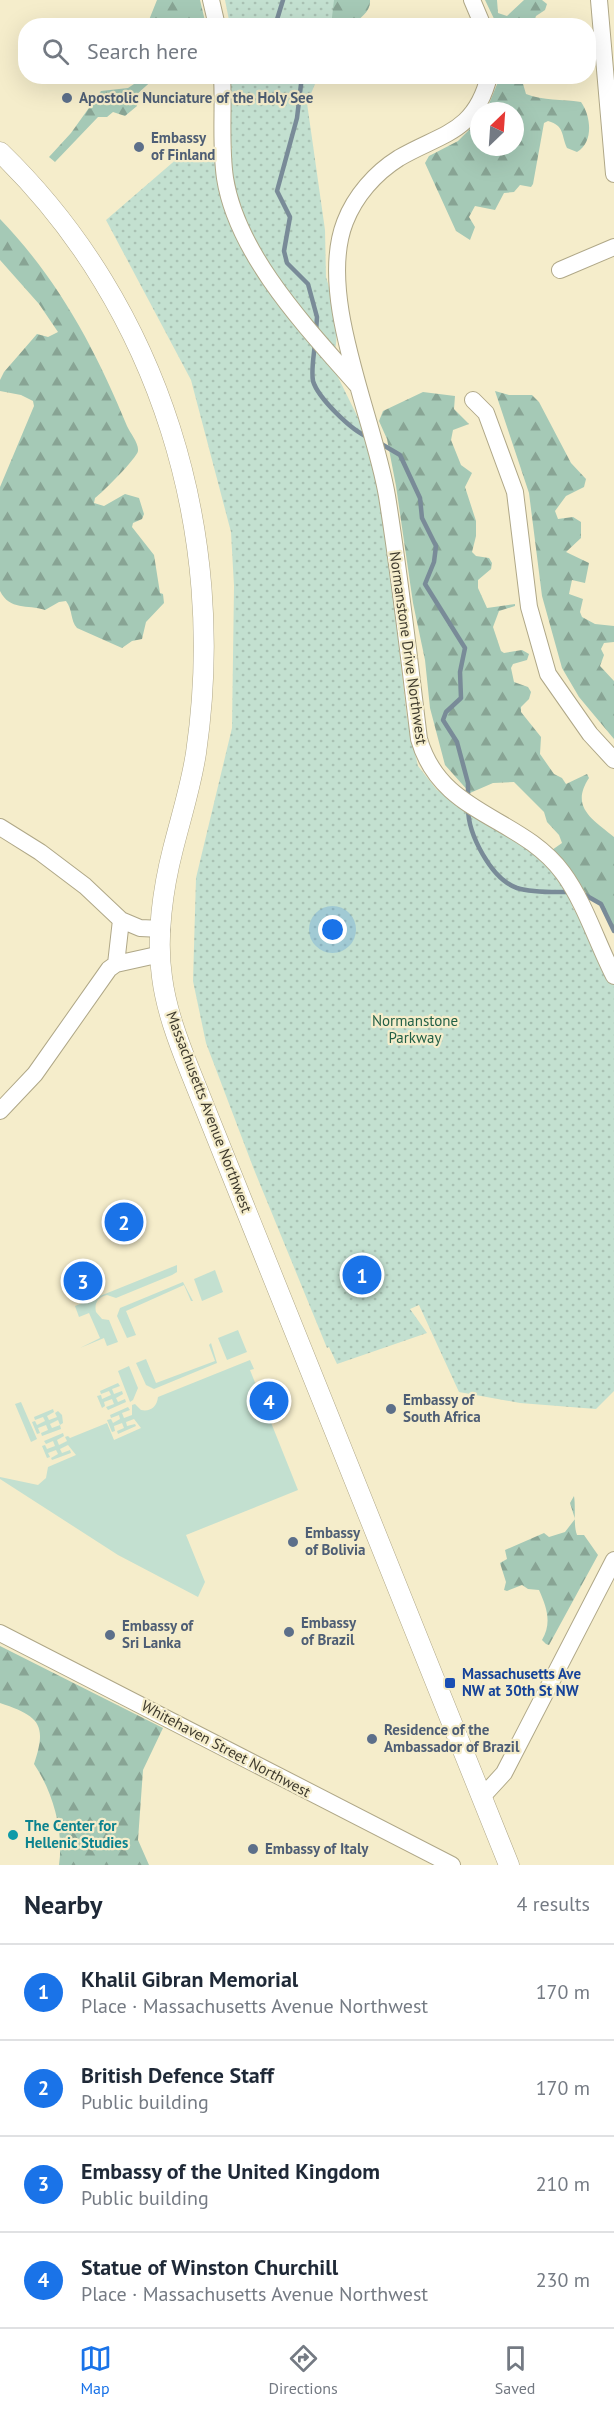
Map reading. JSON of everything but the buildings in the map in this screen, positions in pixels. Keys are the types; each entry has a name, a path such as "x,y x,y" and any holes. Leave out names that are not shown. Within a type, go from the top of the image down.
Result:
{"main road":[{"name":"Massachusetts Avenue Northwest","path":"0,152 52,210 85,254 112,298 155,384 176,442 190,498 203,591 205,626 201,707 187,797 166,881 161,975 181,1047 509,1865"}],"street":[{"path":"211,0 215,18"},
{"path":"472,0 480,18"},
{"path":"599,0 611,103 614,174"},
{"path":"222,84 223,156 231,207 246,240 312,333 360,388"},
{"name":"Normanstone Drive Northwest","path":"486,84 481,100 460,126 383,169 361,193 346,220 336,253 335,282 387,496 419,739 432,772 467,803 538,849 563,873 614,976"},
{"path":"560,270 614,247"},
{"path":"473,400 486,413 515,492 529,607 548,674 590,734 614,760"},
{"path":"0,827 40,852 85,886 121,920 140,928 162,929"},
{"path":"116,964 121,920"},
{"path":"0,1111 35,1074 104,975 116,964 161,954"},
{"path":"482,1797 504,1773 614,1560"},
{"name":"Whitehaven Street Northwest","path":"0,1633 452,1865"}],"green space":[{"path":"157,0 200,0 204,18 150,18"},
{"path":"225,0 334,0 332,18 229,18"},
{"path":"229,0 370,0 367,11 360,18 232,18"},
{"path":"485,0 497,0 498,13 507,16 524,0 542,0 547,4 545,10 535,18 494,18"},
{"path":"134,84 148,84 136,95 137,106 125,116 113,112 107,117 98,117 55,162 49,157 71,133 101,91 128,88"},
{"name":"Normanstone Parkway","path":"226,84 315,84 307,103 325,230 326,277 338,318 334,369 370,442 383,505 407,718 418,766 437,790 521,841 563,878 573,908 614,971 614,1391 596,1409 520,1403 459,1392 419,1305 410,1309 427,1333 337,1364 329,1347 327,1348 253,1167 206,1043 193,981 196,878 232,728 234,586 231,532 191,380 106,220 179,157 232,149 227,117"},
{"path":"497,84 523,84 526,94 546,99 581,102 589,121 586,142 577,152 567,148 557,125 548,121 544,123 533,184 531,187 520,185 514,192 504,193 495,210 475,206 469,217 475,227 470,240 456,231 425,163 429,156 458,141 470,129 470,156 524,156 524,102 490,102"},
{"path":"0,219 40,266 74,316 137,445 138,451 132,461 95,498 94,503 104,506 125,494 139,498 144,514 142,519 133,523 132,527 154,555 160,593 163,594 164,603 146,622 142,639 132,641 122,648 77,628 66,601 59,602 45,610 9,602 0,591 0,487 34,406 33,401 21,395 0,391 0,380 4,372 37,334 48,337 58,332 39,304 0,260"},
{"path":"495,391 509,395 532,395 539,402 571,463 586,479 584,487 566,496 555,511 558,519 573,517 581,522 581,538 566,552 589,563 585,583 572,580 569,594 583,599 580,612 582,617 595,624 614,626 614,642 604,643 601,649 604,655 600,666 614,681 614,739 579,697 562,668 542,596 529,493"},
{"path":"423,392 455,396 454,409 469,424 453,430 451,440 461,465 472,473 465,487 476,521 476,536 472,552 476,556 489,558 492,563 491,569 478,580 478,588 487,608 515,604 515,606 499,611 493,627 501,651 504,653 522,650 529,654 527,660 513,664 511,668 514,682 528,687 531,692 529,699 521,707 521,712 541,737 540,754 554,774 562,778 566,784 587,774 589,778 582,797 586,812 614,837 614,928 601,903 587,894 552,850 562,843 559,835 547,822 544,812 514,782 493,783 470,793 445,765 430,708 425,660 413,603 387,439 379,421 383,411"},
{"path":"177,1265 177,1272 172,1275 116,1298 107,1295 99,1299 96,1303 96,1312 102,1319 109,1320 118,1342 107,1346 104,1338 80,1348 100,1338 89,1313 79,1317 75,1306"},
{"path":"215,1270 223,1292 202,1301 194,1279"},
{"path":"183,1282 193,1301 184,1285 126,1311 136,1335 127,1338 117,1316 120,1308"},
{"path":"238,1330 247,1352 227,1360 218,1338"},
{"path":"211,1343 217,1363 154,1389 146,1385 136,1363 146,1359 156,1383 215,1361 209,1345"},
{"path":"250,1360 254,1369 250,1370 298,1490 186,1535 205,1582 198,1597 118,1555 0,1479 0,1477 38,1485 46,1478 48,1467 76,1455 68,1445 60,1449 62,1453 70,1450 71,1453 52,1460 51,1458 58,1454 56,1450 48,1453 50,1457 47,1458 42,1446 45,1445 47,1449 55,1446 53,1441 46,1444 44,1441 63,1433 64,1436 57,1440 59,1445 67,1441 65,1437 70,1438 107,1423 114,1440 141,1428 134,1419 126,1422 127,1426 135,1424 136,1426 118,1434 117,1431 124,1428 122,1423 114,1426 115,1431 112,1432 107,1420 111,1419 113,1423 120,1419 119,1415 111,1418 110,1415 128,1407 130,1410 122,1413 124,1418 132,1415 132,1405 135,1404 141,1410 150,1409 155,1406 158,1397"},
{"path":"129,1366 138,1388 130,1402 118,1371"},
{"path":"118,1383 120,1386 112,1389 114,1394 122,1391 123,1394 116,1398 118,1402 125,1399 126,1402 108,1410 106,1407 114,1404 112,1399 104,1402 105,1406 102,1408 97,1396 101,1395 102,1399 111,1395 109,1391 101,1394 100,1391"},
{"path":"21,1402 37,1439 31,1442 15,1404"},
{"path":"53,1409 54,1412 47,1416 49,1420 57,1417 55,1413 58,1411 62,1415 61,1429 42,1436 41,1433 48,1430 46,1425 38,1428 40,1433 37,1434 32,1422 35,1421 37,1425 45,1421 43,1417 35,1420 34,1417","holes":["58,1420 60,1425 52,1428 50,1424"]},
{"path":"574,1496 575,1506 575,1518 570,1503"},
{"path":"575,1519 577,1535 584,1535 598,1555 549,1645 542,1640 548,1621 539,1590 528,1589 522,1585 504,1590 506,1582 500,1563 507,1559 505,1550 544,1533 549,1537 565,1532"},
{"path":"0,1646 163,1728 143,1770 138,1840 149,1865 59,1865 60,1839 56,1812 47,1787 34,1764 40,1739 39,1730 31,1717 0,1703"}],"waterway":[{"path":"277,18 283,0"},
{"path":"301,84 297,118 277,191 290,217 284,251 287,263 308,284 317,317 316,332"},
{"path":"315,343 312,372 316,388 336,413 368,437"},
{"path":"378,442 400,455 420,498 422,518 436,546 434,562 425,584 465,648 460,672 461,698 446,712 443,720 457,742 468,783 468,797"},
{"path":"468,808 472,830 483,854 490,866 507,883 530,891 569,892"},
{"path":"580,892 601,904 614,931"}],"place":[{"name":"Apostolic Nunciature of the Holy See","path":"67,98"},
{"name":"Embassy of Finland","path":"139,147"},
{"name":"British Defence Staff","path":"124,1222"},
{"name":"Khalil Gibran Memorial","path":"362,1275"},
{"name":"Embassy of the United Kingdom","path":"83,1281"},
{"name":"Statue of Winston Churchill","path":"269,1401"},
{"name":"Embassy of South Africa","path":"391,1409"},
{"name":"Embassy of Bolivia","path":"293,1542"},
{"name":"Embassy of Brazil","path":"289,1632"},
{"name":"Embassy of Sri Lanka","path":"110,1635"},
{"name":"Massachusetts Ave NW at 30th St NW","path":"450,1683"},
{"name":"Residence of the Ambassador of Brazil","path":"372,1739"},
{"name":"The Center for Hellenic Studies","path":"13,1835"},
{"name":"Embassy of Italy","path":"253,1849"}]}
